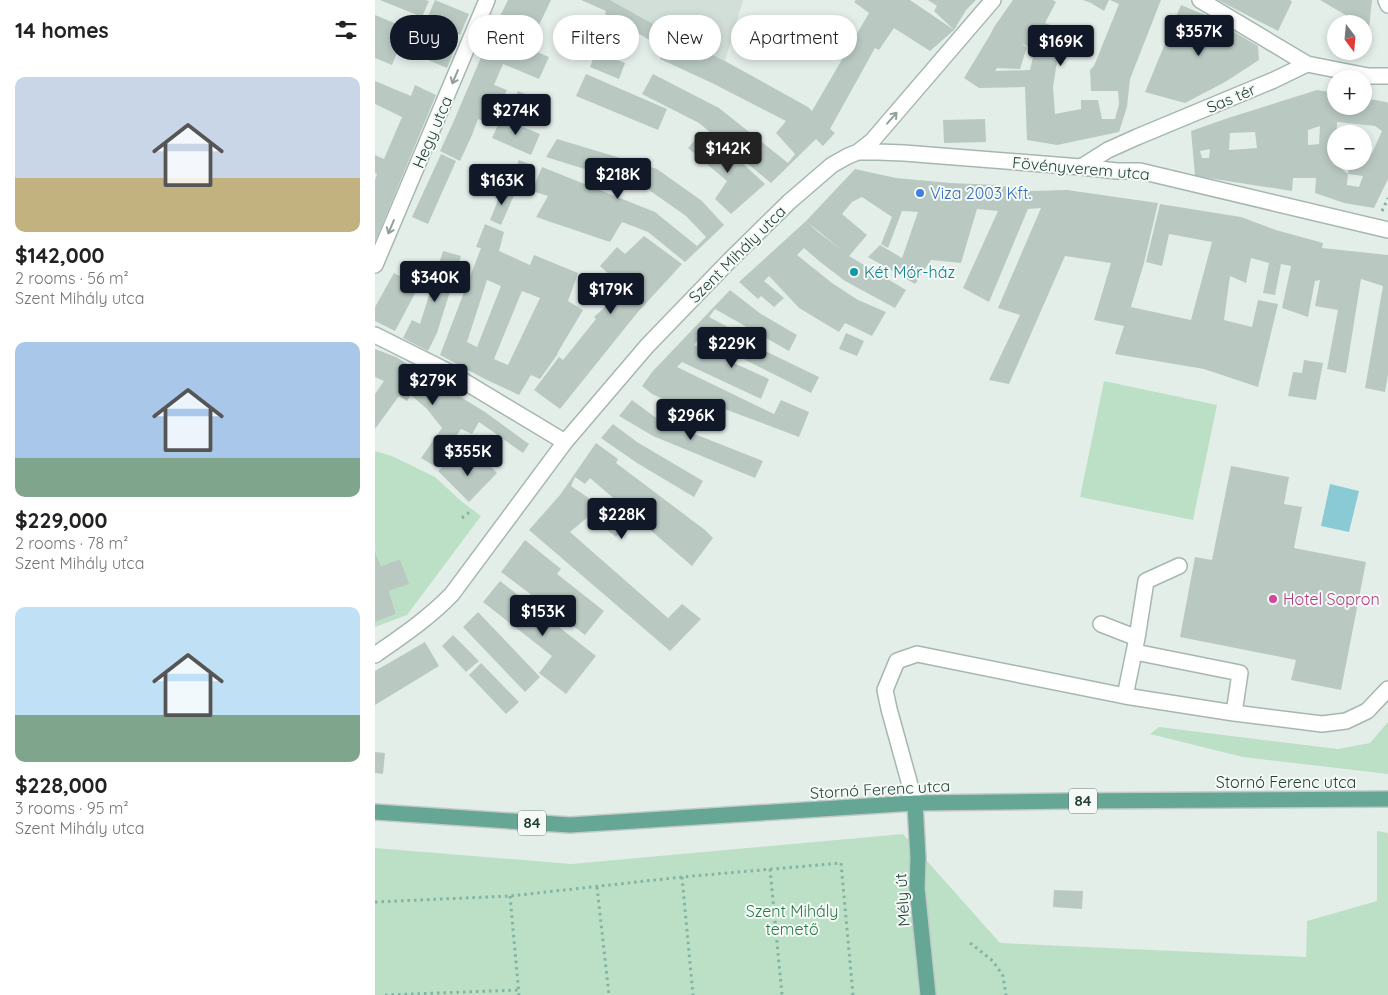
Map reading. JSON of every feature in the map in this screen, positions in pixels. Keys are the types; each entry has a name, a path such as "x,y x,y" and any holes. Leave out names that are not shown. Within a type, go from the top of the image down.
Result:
{"main road":[{"name":"Stornó Ferenc utca","path":"375,812 570,825 915,803 1388,799"},
{"name":"Mély út","path":"915,803 918,858 917,888 928,995"}],"street":[{"name":"Hegy utca","path":"375,265 487,0"},
{"name":"Szent Mihály utca","path":"375,655 427,617 452,594 565,442 647,346 789,202 826,170 872,141 993,0"},
{"path":"1200,0 1307,64 1368,76 1388,76"},
{"name":"Sas tér","path":"1081,167 1107,150 1274,80 1307,64"},
{"path":"1137,137 1127,146 1123,154 1126,162 1140,171"},
{"name":"Fövényverem utca","path":"857,152 895,153 1117,171 1140,171 1388,230"},
{"path":"375,335 447,371 565,442"},
{"path":"1125,696 1136,645 1146,581 1179,566"},
{"path":"1101,624 1136,645 1240,673 1233,713"},
{"path":"915,803 885,690 897,662 917,654 1125,696 1233,713 1322,724 1346,721 1367,711 1388,689"}],"path":[{"path":"462,518 472,510"},
{"path":"375,902 510,896 841,863 853,995"},
{"path":"770,870 782,995"},
{"path":"683,878 693,995"},
{"path":"597,887 609,995"},
{"path":"510,896 519,995"},
{"path":"970,942 993,961 1003,976 1006,995"},
{"path":"385,995 519,990"}],"shaded area":[{"path":"610,0 743,0 739,15 731,15 731,41 725,61 721,59 721,15 649,15 649,22"}],"green space":[{"path":"1104,381 1217,405 1193,520 1080,497"},
{"path":"375,451 392,456 435,477 481,516 407,615 375,627 375,622 396,614 389,591 408,584 400,559 381,566 375,550"},
{"path":"1388,722 1388,774 1243,757 1150,734 1159,727 1338,749 1370,743"},
{"name":"Szent Mihály temető","path":"1377,831 1388,833 1388,995 375,995 375,848 571,864 903,834 1000,943 1306,957 1307,921 1377,901"}],"water":[{"path":"1330,484 1359,491 1349,532 1321,526"}],"building":[{"path":"380,0 429,1 423,15 417,15"},
{"path":"435,0 469,14 460,35 458,34 458,15 429,15"},
{"path":"508,0 551,0 543,17 543,15 500,15"},
{"path":"581,0 610,0 637,15 607,15 605,14 606,11"},
{"path":"856,0 910,0 954,30 930,51 894,28 879,50 875,48 830,129 835,133 823,146 816,139 771,183 699,123 642,94 653,74 719,108 788,163 795,154 776,133 786,121 662,60 721,59 812,111 842,60 857,60 857,34 869,13 854,2"},
{"path":"928,0 976,0 966,10 954,30 934,11 937,6"},
{"path":"1013,0 1053,0 1056,2 1045,23 1062,30 1053,87 1055,114 1081,109 1081,100 1098,100 1102,119 1115,119 1119,104 1118,91 1091,91 1090,70 1094,66 1119,4 1110,0 1161,0 1130,79 1127,107 1119,132 1057,145 1027,140 1025,87 979,88 964,78 994,27","holes":["1021,44 1035,48 1030,70 995,71 997,68 1020,69 1027,47"]},
{"path":"1083,0 1109,0 1104,11"},
{"path":"1218,0 1290,0 1292,2 1278,31"},
{"path":"1320,0 1372,0 1370,15 1346,15"},
{"path":"1181,5 1205,15 1258,46 1259,60 1225,82 1185,103 1145,92"},
{"path":"375,15 390,21 390,60 394,60 392,65 375,58"},
{"path":"639,16 649,22 649,40 639,34"},
{"path":"543,54 549,57 539,79 503,64 494,85 507,90 490,123 478,119 460,161 440,151 480,60 543,60"},
{"path":"428,60 450,60 447,68"},
{"path":"593,60 618,60 625,63 619,79 590,67"},
{"path":"586,74 667,109 658,130 576,96"},
{"path":"375,81 411,96 415,85 436,95 375,242 375,180 377,174 375,173 375,155 384,159 402,117 375,104"},
{"path":"1317,90 1327,92 1327,115 1372,115 1372,99 1386,102 1388,103 1388,179 1374,208 1344,203 1315,193 1316,178 1293,178 1292,191 1195,176 1191,131","holes":["1320,126 1319,144 1308,145 1308,130","1255,132 1257,148 1229,150 1230,133","1210,149 1209,158 1202,158 1200,151","1348,174 1363,176 1359,187 1347,185"]},
{"path":"518,91 537,99 531,113 512,105"},
{"path":"501,118 540,134 531,155 492,138"},
{"path":"985,119 986,142 944,143 943,120"},
{"path":"701,133 740,161 765,184 731,214 715,199 727,181 688,148"},
{"path":"557,139 657,169 702,201 724,225 685,262 648,232 622,222 610,242 536,217 548,196 532,191 542,167 655,212 697,246 706,237 686,216 646,188 546,157"},
{"path":"441,154 456,161 428,224 412,217"},
{"path":"519,160 529,164 520,184 511,180"},
{"path":"855,169 896,178 998,185 1030,191 1067,190 1158,203 1144,263 1127,320 1131,307 1191,320 1212,242 1169,234 1162,266 1146,262 1160,204 1241,217 1276,230 1323,243 1322,248 1388,255 1388,374 1385,392 1365,388 1383,286 1361,279 1346,373 1327,369 1338,310 1315,306 1320,280 1315,281 1308,317 1282,308 1291,266 1281,264 1275,295 1263,293 1269,263 1251,258 1246,283 1230,276 1224,320 1252,327 1258,300 1278,304 1258,387 1204,369 1115,354 1124,326 1094,320 1111,263 1065,256 1009,384 989,380 1020,315 998,308 1041,208 1028,209 989,302 963,288 998,211 977,209 961,263 931,260 915,284 868,257 880,245 902,258 918,212 902,211 888,248 881,244 892,217 862,197 852,202 842,214 867,235 849,256 906,290 895,308 845,281 804,248 797,255 832,283 858,300 886,312 872,336 845,323 839,332 799,308 769,276 764,281 784,298 774,307 761,296 758,299 739,282 806,221","holes":["807,222 843,251 818,232"]},
{"path":"503,188 515,193 501,225 490,220"},
{"path":"485,224 504,232 499,251 530,265 534,255 578,273 568,301 583,310 557,355 540,379 531,375 519,395 440,355 481,248 476,247","holes":["487,280 501,286 477,347 467,342","522,291 540,298 508,365 494,359"]},
{"path":"644,236 682,264 637,313 560,409 534,390 559,357 563,360 596,319 594,317 618,295 603,283 610,275 600,266 617,247 625,254"},
{"path":"443,251 461,256 437,333 428,351 403,338 412,320 420,324"},
{"path":"394,273 419,286 395,331 375,321 375,307"},
{"path":"730,290 761,314 797,335 789,351 715,309 709,317 758,343 755,346 819,377 811,393 700,337 694,345 769,379 761,399 682,362 677,367 774,414 781,400 809,412 799,437 722,408 715,422 652,394 642,386 652,372"},
{"path":"846,333 864,341 857,356 839,349"},
{"path":"375,349 396,357 485,412 529,444 523,453 479,422 472,434 461,429 436,467 421,458 442,428 427,409 411,395 407,401 399,396 375,429 375,394 384,381 375,377"},
{"path":"1304,360 1323,363 1316,400 1288,396 1293,372 1302,373"},
{"path":"632,400 659,420 763,461 755,478 653,436 619,416"},
{"path":"613,424 637,442 703,481 694,497 637,463 601,438"},
{"path":"596,443 618,459 616,463 713,538 692,566 590,478 585,484 575,477 571,486 627,524 616,537 589,516 570,532 668,618 682,604 701,619 670,651 529,530 560,495"},
{"path":"480,456 497,473 469,502 438,471 453,457 466,470"},
{"name":"Hotel Sopron","path":"1231,466 1289,477 1284,504 1302,507 1294,548 1366,562 1341,690 1291,680 1296,660 1180,637 1195,557 1212,560"},
{"path":"525,540 561,569 557,574 604,611 585,635 501,572"},
{"path":"375,551 381,566 400,559 409,584 389,591 396,614 375,622"},
{"path":"500,581 596,656 566,694 539,673 552,656 483,602"},
{"path":"478,612 540,677 525,692 463,627"},
{"path":"453,635 479,661 466,672 442,646"},
{"path":"425,642 439,666 375,705 375,671"},
{"path":"481,663 519,702 506,714 469,675"},
{"path":"375,752 385,753 383,774 375,773"},
{"path":"1054,890 1083,891 1082,909 1053,907"}],"place":[{"name":"Viza 2003 Kft.","path":"920,193"},
{"name":"Két Mór-ház","path":"854,272"},
{"name":"Hotel Sopron","path":"1273,599"}]}
